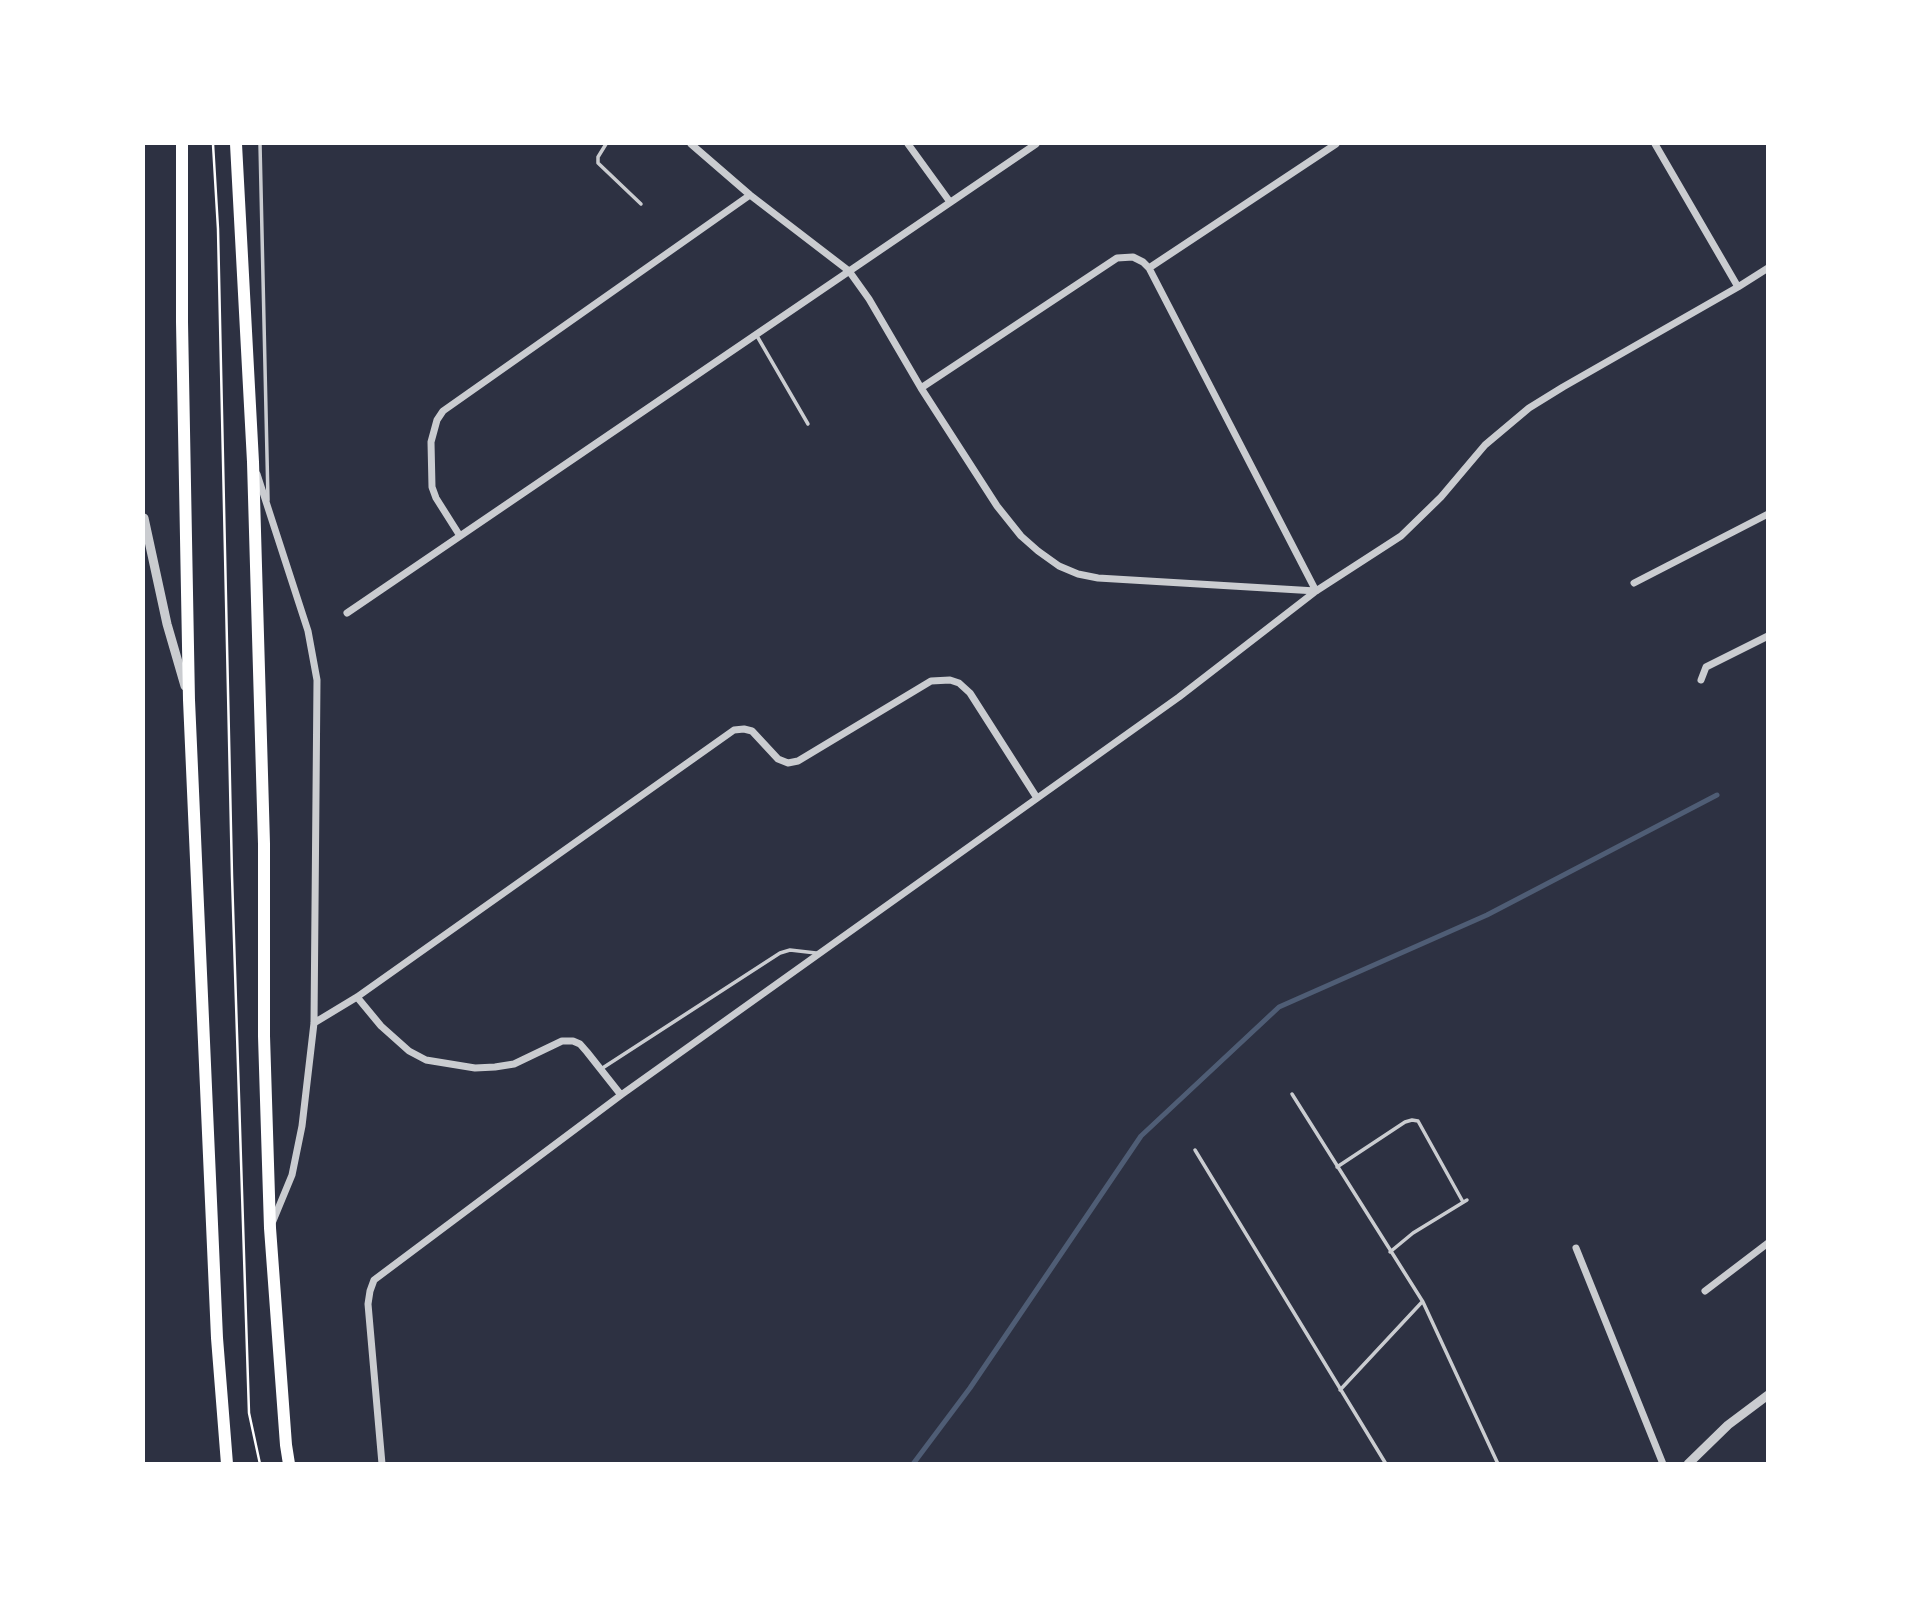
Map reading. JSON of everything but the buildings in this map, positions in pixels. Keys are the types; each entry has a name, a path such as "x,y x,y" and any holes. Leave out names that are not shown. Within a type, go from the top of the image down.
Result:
{"highway":[{"path":"182,144 182,335 189,700 217,1338 227,1464"},
{"path":"236,144 253,462 264,844 264,1036 270,1228 289,1464"}],"street":[{"path":"691,144 750,195 849,271 997,506 1038,551 1059,566 1098,578 1317,591"},
{"path":"908,144 950,202"},
{"path":"347,613 1036,144"},
{"path":"1149,268 1336,144"},
{"path":"1655,144 1738,287"},
{"path":"460,536 432,487 431,442 437,419 443,411 750,195"},
{"path":"921,388 1117,258 1133,257 1143,262 1149,268 1317,591"},
{"path":"382,1464 368,1304 374,1280 621,1095 1179,697 1317,591 1401,536 1441,497 1485,445 1529,408 1768,268"},
{"path":"253,462 308,631 317,680 314,1023 302,1126 292,1175 270,1228"},
{"path":"1634,583 1768,514"},
{"path":"144,518 167,624 189,700"},
{"path":"1701,680 1706,667 1768,636"},
{"path":"314,1023 357,997 734,730 752,731 778,759 788,763 798,761 930,681 950,680 960,683 970,693 1037,798"},
{"path":"357,997 381,1026 409,1051 426,1060 475,1068 495,1067 514,1064 562,1041 573,1041 580,1044 621,1095"},
{"path":"1705,1291 1768,1243"},
{"path":"1576,1248 1663,1464"},
{"path":"1693,1461 1728,1425 1768,1395"}],"lane":[{"path":"260,144 268,509"},
{"path":"606,144 598,157 598,163 641,204"},
{"path":"755,334 808,424"},
{"path":"601,1069 780,953 790,950 819,953"},
{"path":"1292,1094 1423,1303 1498,1464"},
{"path":"1337,1167 1405,1122 1418,1121 1465,1201 1413,1233 1390,1252"},
{"path":"1195,1150 1386,1464"},
{"path":"1340,1390 1423,1303"}],"path":[{"path":"213,144 218,229 232,889 249,1413 260,1464"}],"waterway":[{"path":"913,1464 970,1388 1141,1136 1279,1007 1487,915 1717,795"}]}
